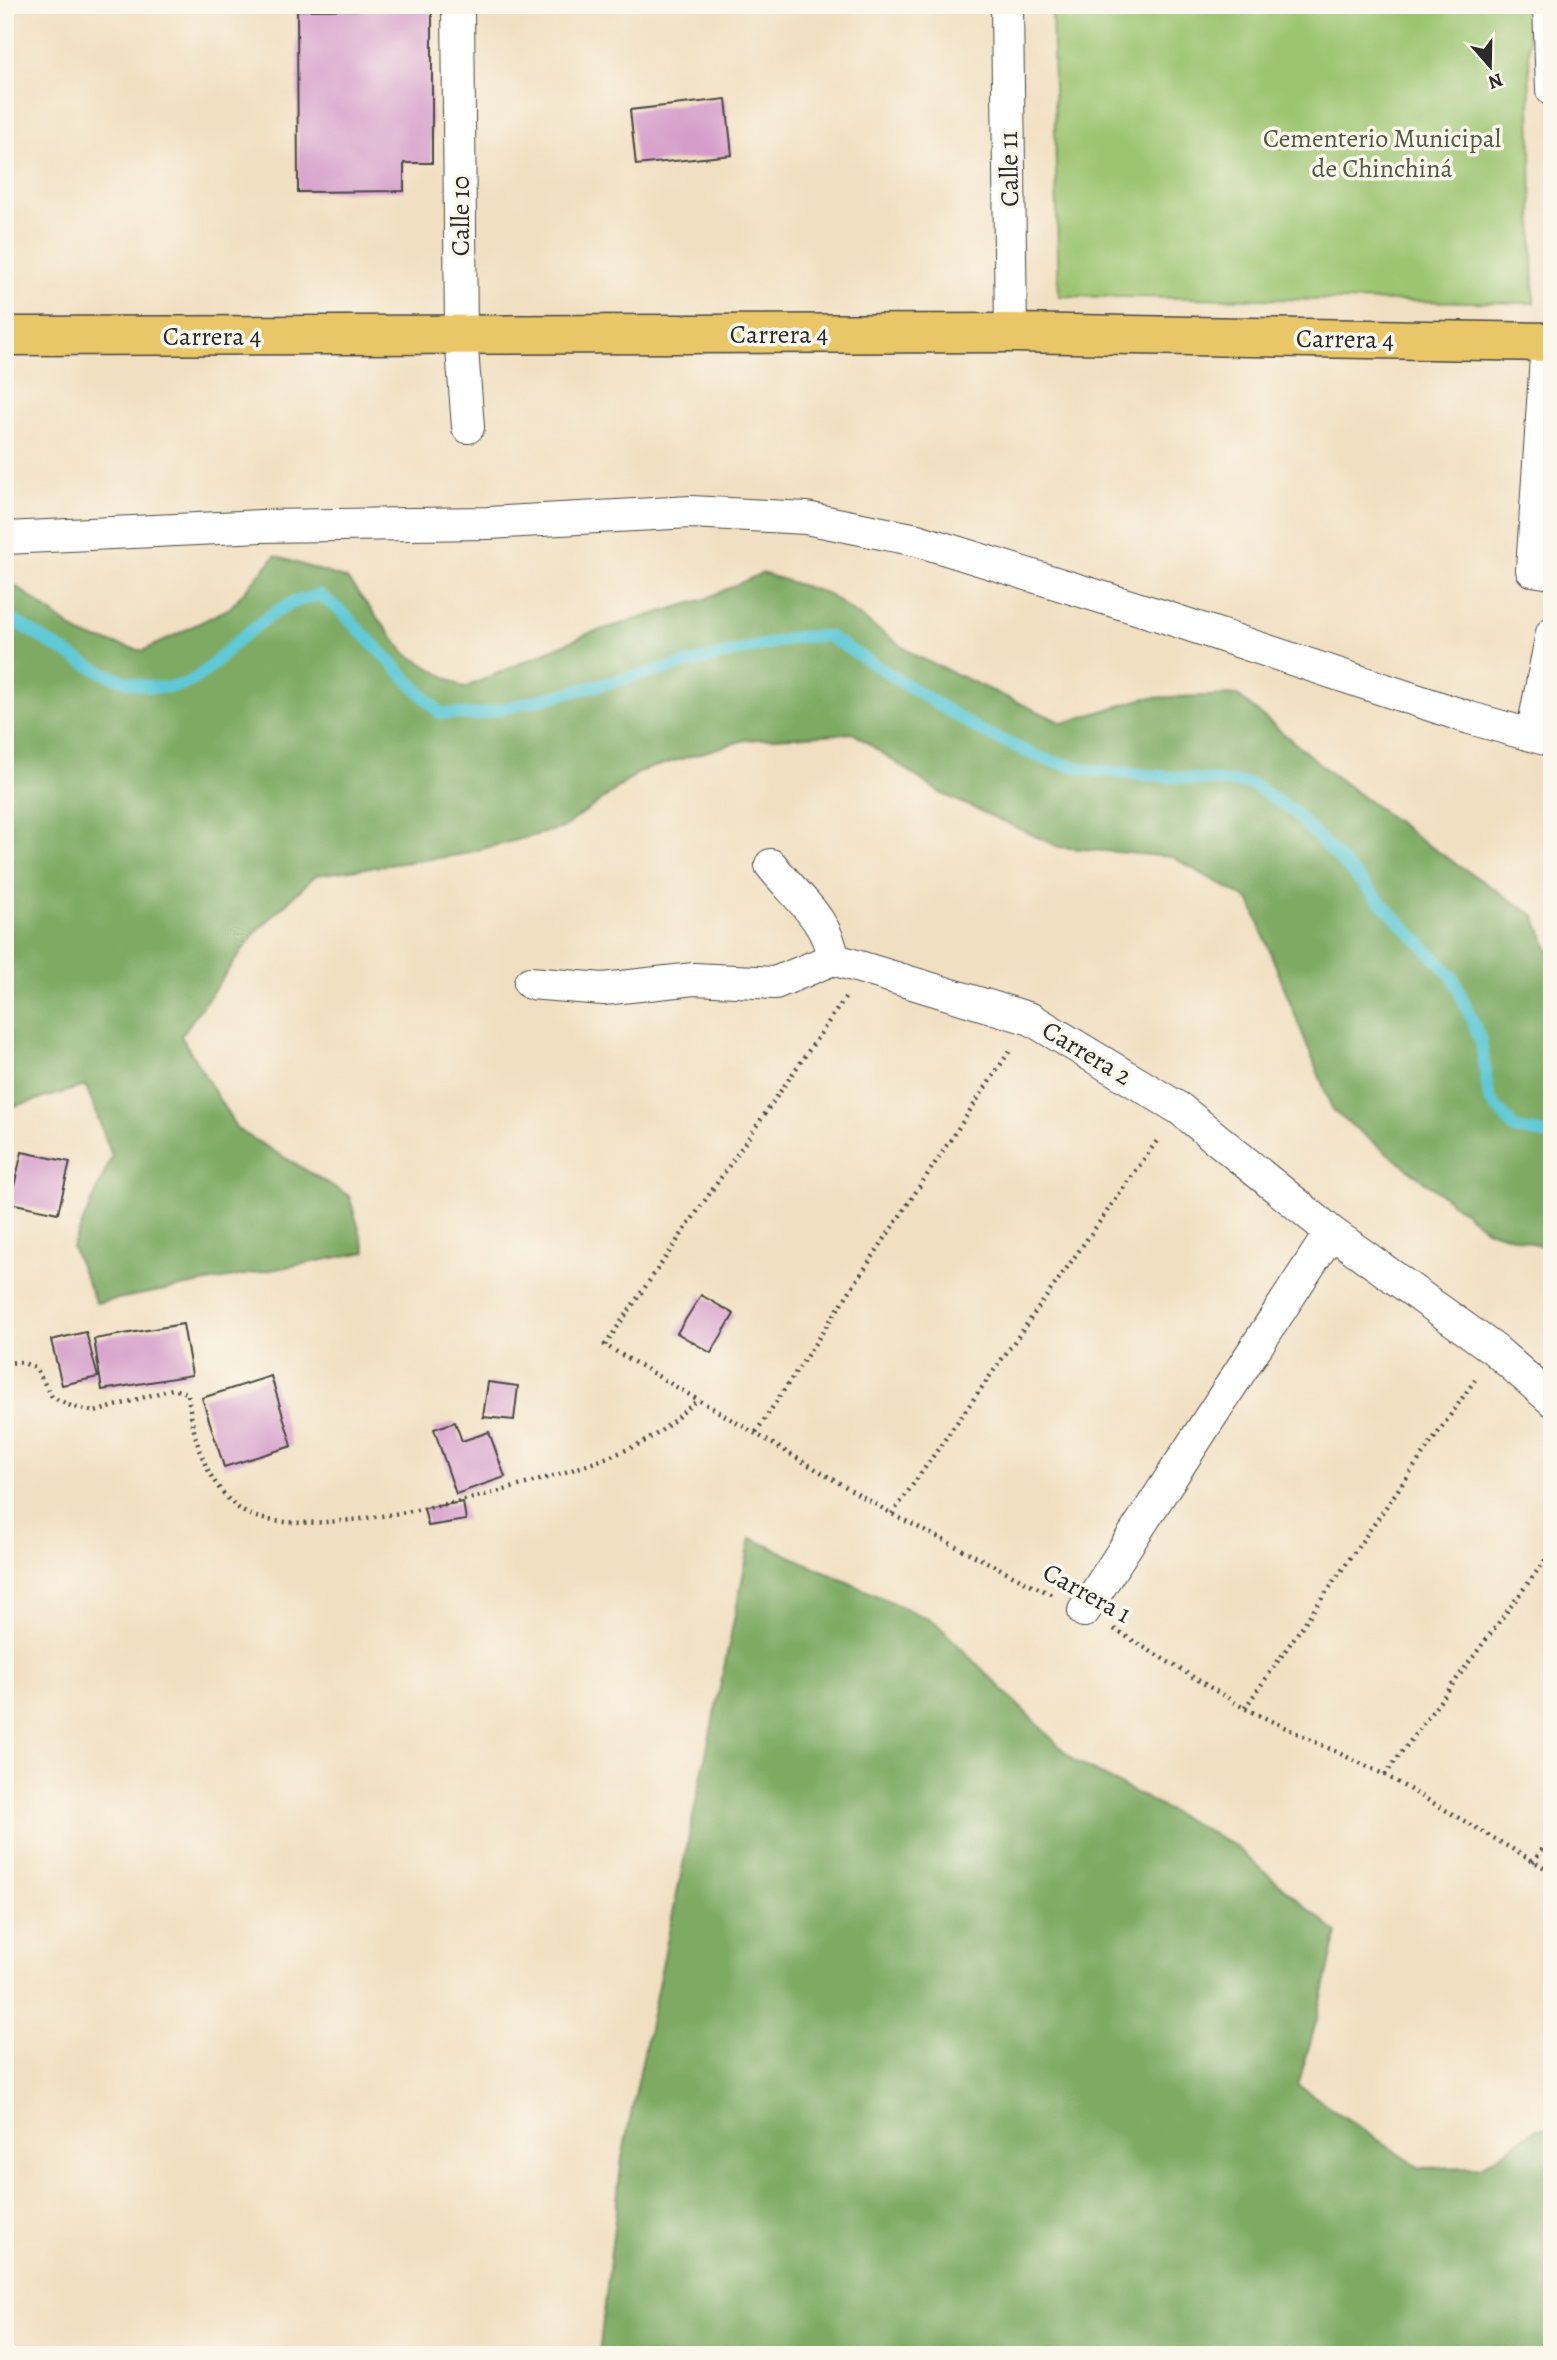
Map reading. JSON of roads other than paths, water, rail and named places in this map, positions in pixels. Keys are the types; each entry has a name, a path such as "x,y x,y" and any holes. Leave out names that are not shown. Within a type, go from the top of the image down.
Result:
{"main road":[{"name":"Carrera 4","path":"5,336 1011,333 1550,342"}],"street":[{"name":"Calle 10","path":"458,5 461,336 468,427"},
{"name":"Calle 11","path":"1007,5 1011,333"},
{"path":"1549,5 1552,90"},
{"path":"1550,342 1532,570 1552,573"},
{"path":"5,538 261,526 488,523 691,512 806,517 864,527 943,548 1162,615 1470,718 1542,738 1552,633"},
{"path":"530,983 603,989 694,979 775,983 833,959 830,939 811,909 771,865"},
{"name":"Carrera 2","path":"833,959 1031,1019 1180,1109 1331,1232 1496,1350 1552,1400"},
{"path":"1084,1611 1331,1232"}],"waterway":[{"path":"5,620 16,622 101,672 149,687 172,687 200,675 239,639 280,609 320,595 343,613 440,713 477,715 796,637 828,636 981,731 1043,759 1090,770 1252,784 1294,812 1453,977 1481,1041 1489,1098 1515,1129 1552,1135"}],"park label":[{"name":"Cementerio Municipal de Chinchiná","path":"1382,153"}]}
